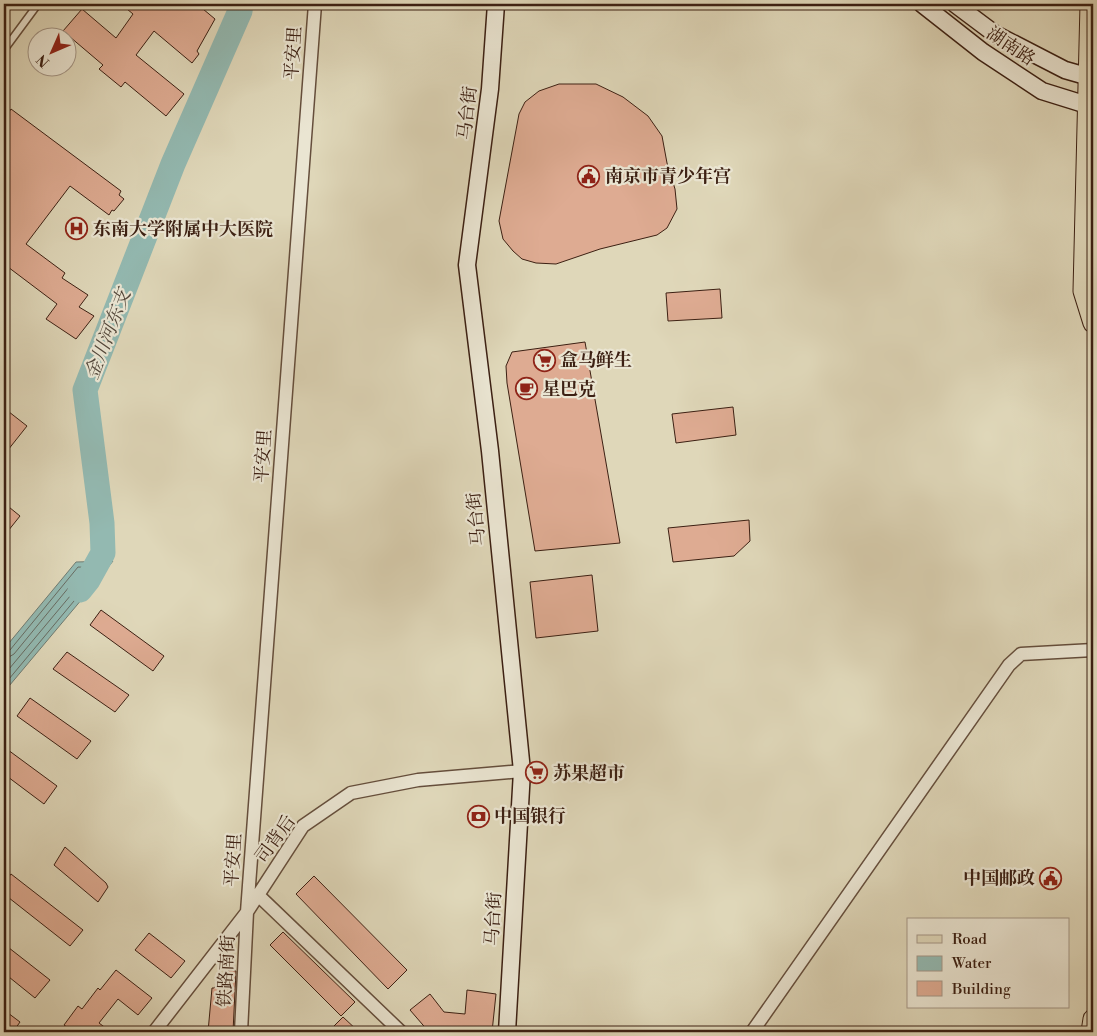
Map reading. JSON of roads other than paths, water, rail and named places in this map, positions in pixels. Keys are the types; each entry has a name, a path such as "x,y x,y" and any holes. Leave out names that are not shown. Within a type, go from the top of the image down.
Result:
{"main road":[{"path":"1090,4 1090,105 1083,291 1093,323"},
{"path":"1091,1032 1093,1019"}],"street":[{"name":"平安里","path":"247,912 315,4"},
{"name":"马台街","path":"496,4 490,89 467,265 490,451 522,771 507,1032"},
{"name":"湖南路","path":"922,4 983,52 1042,91 1090,105"},
{"name":"湖南路","path":"956,4 995,34 1066,70 1090,77"},
{"path":"752,1032 1009,665 1021,654 1093,650"},
{"name":"司背后","path":"154,1032 247,912 303,826 351,793 418,780 522,771"},
{"path":"258,896 400,1032"},
{"name":"铁路南街","path":"241,1032 247,912"}],"lane":[{"path":"4,50 38,4"}],"water":[{"path":"113,561 4,692 4,649 76,562"}],"waterway":[{"name":"金川河东支","path":"80,590 88,580 103,553 102,523 85,390 173,164 240,11 241,4"}],"place":[{"name":"南京市青少年宫","path":"589,176"},
{"name":"东南大学附属中大医院","path":"77,229"},
{"name":"盒马鲜生","path":"544,360"},
{"name":"星巴克","path":"526,389"},
{"name":"苏果超市","path":"537,773"},
{"name":"中国银行","path":"478,816"},
{"name":"中国邮政","path":"1051,878"}]}
